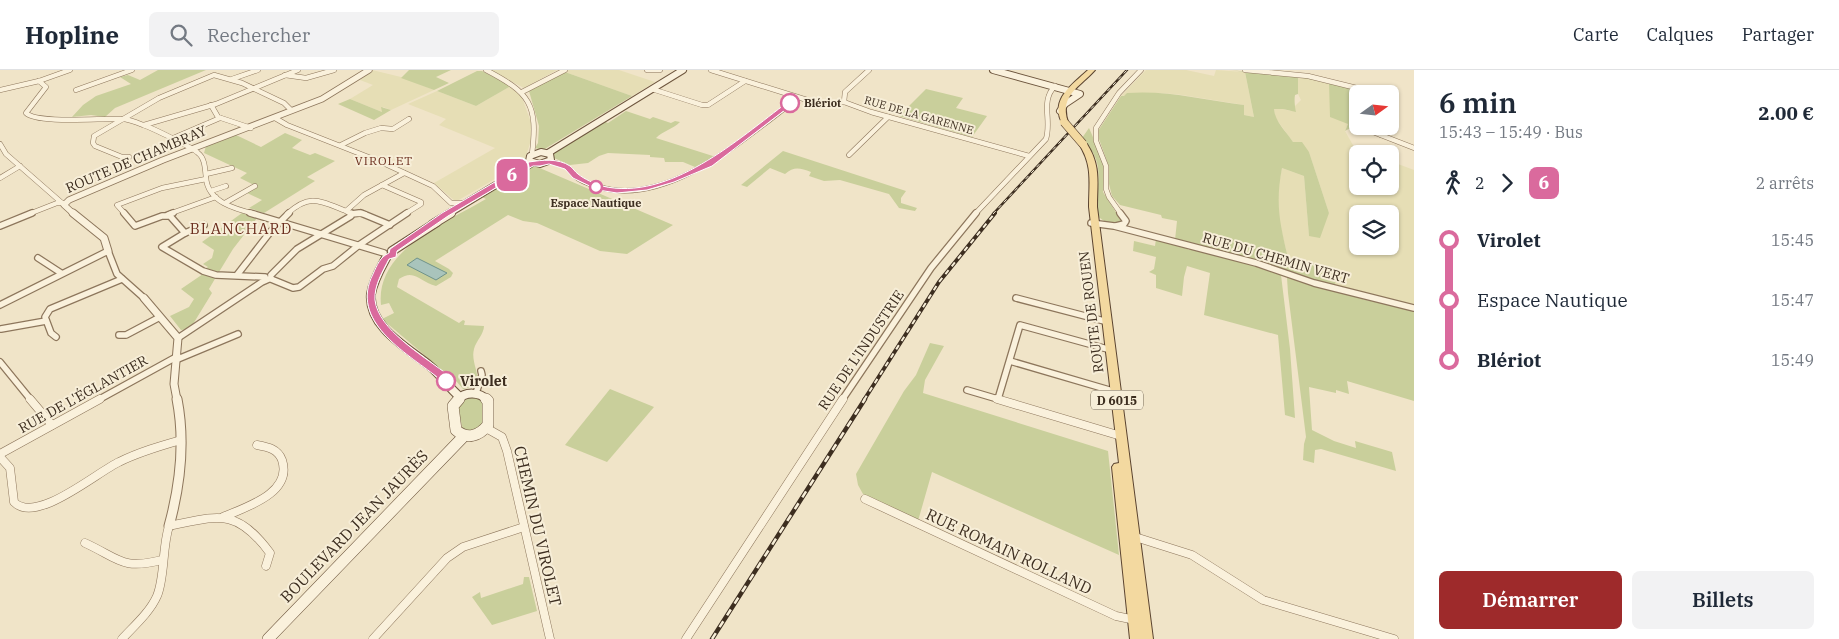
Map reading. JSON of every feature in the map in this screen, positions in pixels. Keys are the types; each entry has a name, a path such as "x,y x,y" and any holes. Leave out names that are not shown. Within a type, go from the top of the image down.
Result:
{"main road":[{"path":"532,163 528,159 532,154 548,153 683,70"},
{"path":"994,70 1071,90"},
{"name":"ROUTE DE ROUEN","path":"1092,70 1062,101 1060,111 1064,122 1083,144 1094,164 1093,224 1140,622"},
{"path":"460,398 440,374 386,332 376,317 370,298 374,282 387,254 449,212 532,163 540,164 549,161 551,156 548,153"},
{"path":"433,224 461,209 486,191"},
{"path":"476,393 483,395 488,401 489,419 486,428 474,436 464,436 456,430 453,406 460,398 476,393"},
{"name":"BOULEVARD JEAN JAURÈS","path":"268,639 464,436"},
{"name":"D 6015","path":"1138,639 1140,622"},
{"name":"D 6015","path":"1140,622 1146,639"}],"street":[{"path":"0,90 39,81 70,70"},
{"path":"116,70 122,74"},
{"path":"76,90 132,70"},
{"path":"230,80 258,70"},
{"path":"144,125 211,105 298,70"},
{"path":"285,75 306,78 334,70"},
{"name":"ROUTE DE CHAMBRAY","path":"178,338 144,298 117,274 104,238 65,207 64,202 192,149 276,118 328,95 369,70"},
{"path":"486,70 511,83 522,92 528,103 535,127 532,154"},
{"path":"522,92 565,70"},
{"path":"647,70 660,70"},
{"path":"711,70 820,104 844,102"},
{"name":"RUE DE LA GARENNE","path":"869,70 845,92 844,102 888,117 1030,156"},
{"path":"1130,231 1124,224 1124,216 1109,197 1106,188 1106,166 1095,134 1096,128 1119,93 1141,70"},
{"path":"1245,70 1322,79 1349,86"},
{"path":"129,157 122,157 95,146 93,143 94,136 159,98 214,74 242,83 284,103 291,110"},
{"path":"39,81 46,87 28,108 26,112 29,116 44,119 123,119 144,125 199,153 203,159 211,191 216,197 233,208 387,254"},
{"path":"652,89 708,105 745,81"},
{"name":"RUE DE L'INDUSTRIE","path":"686,639 885,334 926,275 960,231 1046,139 1050,124 1045,101 1049,90 1055,86"},
{"path":"549,161 567,167 576,176 598,188 617,191 647,188 671,181 709,164 798,98"},
{"path":"211,105 220,118 251,128"},
{"path":"849,155 888,117"},
{"path":"171,139 220,118"},
{"path":"276,118 286,124 341,145 433,186 451,203 464,203"},
{"path":"341,145 365,132 381,128 393,129 409,119"},
{"path":"1381,135 1414,148"},
{"path":"0,144 6,154 64,202"},
{"path":"0,178 20,166"},
{"path":"216,197 135,226 117,205 162,188 232,168"},
{"path":"122,639 149,610 157,596 161,581 162,560 176,497 180,440 180,414 174,384 178,357 178,338 268,278 286,262 289,256 348,213 353,204 404,172"},
{"path":"211,191 226,186"},
{"path":"224,203 255,186"},
{"path":"204,225 162,246 203,271 216,275 268,278 293,288 300,287 323,269 333,266 390,224 421,204 421,202 382,186"},
{"path":"237,275 278,222 307,201 315,199 348,213 361,213 390,224"},
{"path":"0,226 64,202"},
{"path":"449,212 451,203"},
{"path":"168,215 185,233"},
{"name":"RUE DU CHEMIN VERT","path":"1093,224 1114,226 1256,263 1314,283 1414,308"},
{"path":"1114,226 1124,224"},
{"path":"0,305 108,251"},
{"path":"38,258 61,273"},
{"path":"56,337 51,333 46,321 46,313 55,306 122,279"},
{"path":"1016,298 1105,322"},
{"path":"119,335 126,335 160,317"},
{"path":"0,329 46,321"},
{"path":"998,399 1020,325 1108,350"},
{"name":"RUE DE L'ÉGLANTIER","path":"0,455 178,357 238,334"},
{"path":"1010,361 1113,391"},
{"path":"0,362 52,425"},
{"path":"476,393 482,376 481,371"},
{"path":"967,390 1118,435"},
{"name":"CHEMIN DU VIROLET","path":"486,428 502,437 550,639"},
{"path":"0,455 10,468 12,499 18,505 28,508 44,505 60,498 112,465 134,455 180,440"},
{"path":"169,526 223,517 270,494 283,478 286,471 280,454 269,447 256,445"},
{"name":"RUE ROMAIN ROLLAND","path":"865,499 1116,616 1140,622"},
{"path":"223,517 245,527 260,539 270,553 266,566"},
{"path":"373,639 447,558 463,547 524,527"},
{"path":"1130,536 1192,555 1239,586 1289,610 1394,639"},
{"path":"85,543 98,548 121,564 144,566 162,560"}],"shaded area":[{"path":"372,70 401,77 434,90 391,110 383,107 382,112 350,99 373,85 360,80"},
{"path":"489,70 557,70 524,88"},
{"path":"569,70 619,70 655,82 632,96 565,72"},
{"path":"1146,70 1186,70 1214,76 1216,70 1245,72 1254,117 1244,115 1244,105 1182,95 1162,93 1121,96"},
{"path":"1298,77 1329,82 1348,124 1345,131 1353,145 1349,145 1349,195 1399,195 1399,164 1414,170 1414,305 1335,285 1301,259 1288,258 1278,216 1277,192 1282,168 1304,176 1309,236 1329,213 1309,152 1293,142 1275,117 1274,109 1290,111 1301,100 1298,94"},
{"path":"511,86 521,95 532,125 533,134 524,162 455,201 434,183 495,148 439,125 446,119 408,104 437,91 476,106"}],"green space":[{"path":"158,70 206,70 115,108 105,117 91,115 72,117 83,105 96,96 131,84 120,77 128,75 140,80"},
{"path":"409,70 451,70 436,77 449,83 434,90 401,78"},
{"path":"1229,70 1304,77 1349,87 1349,129 1345,131 1348,124 1330,117 1329,83 1298,77 1298,94 1295,95 1296,112 1274,109 1279,122 1293,142 1302,142 1309,152 1329,213 1320,238 1309,236 1304,176 1282,168 1279,214 1288,258 1301,259 1336,271 1335,285 1290,273 1257,260 1175,240 1177,221 1120,205 1112,196 1109,184 1109,167 1098,131 1121,96 1127,93 1157,93 1244,105 1244,115 1254,117 1245,72"},
{"path":"477,71 482,71 511,86 476,106 437,91"},
{"path":"565,72 632,96 543,150 535,148 538,143 539,126 529,91"},
{"path":"926,89 963,98 956,108 987,116 972,137 899,116"},
{"path":"350,99 382,112 381,107 391,110 374,120 338,104"},
{"path":"626,111 650,119 653,117 671,123 675,121 680,122 656,138 716,157 695,167 683,162 665,162 664,158 650,157 650,155 608,153 588,163 570,165 554,158 554,151 603,121 608,123"},
{"path":"1089,128 1103,160 1105,172 1103,192 1121,220 1119,223 1107,223 1097,216 1098,166 1090,148 1082,138"},
{"path":"285,133 302,140 292,148 310,155 315,153 335,161 307,177 315,181 264,213 249,208 262,200 245,192 256,186 240,178 247,173 204,153 206,146 236,135 261,147"},
{"path":"783,151 906,191 901,198 901,203 917,208 915,211 899,208 889,194 840,180 824,181 809,176 811,172 800,169 791,170 785,174 770,168 747,187 741,185"},
{"path":"535,166 673,225 627,254 600,251 537,223 523,221 508,215 435,261 453,273 451,277 436,286 418,277 409,275 399,279 397,287 459,323 463,320 465,321 464,325 484,326 473,353 478,378 477,386 463,389 451,375 449,376 382,319 394,313 389,303 381,305 382,286 389,268 401,253 417,240 434,228 486,199 482,197 528,168"},
{"path":"242,213 257,218 233,249 219,272 205,269 208,267 203,264 212,258 214,250 202,242"},
{"path":"1156,239 1179,245 1189,250 1192,248 1260,266 1281,275 1290,349 1295,418 1285,415 1278,335 1204,315 1210,273 1187,266 1182,296 1156,288 1156,275 1149,272 1154,269 1156,257 1133,251 1134,241 1155,246"},
{"path":"203,274 216,277 209,289 212,293 190,329 181,330 170,316 189,307 194,299 181,289"},
{"path":"1288,276 1366,300 1414,310 1414,401 1347,381 1349,394 1336,390 1336,393 1309,387 1312,430 1334,441 1356,448 1355,441 1392,452 1396,471 1321,449 1315,450 1314,463 1303,460 1306,437 1288,293"},
{"path":"930,343 944,346 925,380 923,393 1108,451 1119,555 932,472 918,521 863,494 858,485 856,474 904,391 916,375"},
{"path":"610,389 654,407 607,462 565,445"},
{"path":"471,397 481,399 483,402 482,427 474,433 463,430 458,409 460,402"},
{"path":"524,577 529,577 537,611 492,625 472,597 480,592 481,598 523,584"}],"water":[{"path":"417,258 447,273 436,280 407,265"}],"railway":[{"path":"993,214 1127,70"},
{"path":"864,400 939,282 995,213"},
{"path":"712,639 865,399"}],"bus line":[{"name":"6","path":"446,381 440,374 386,332 373,310 370,298 374,282 380,266 386,258 393,255 393,250 445,215 532,163 544,164 549,161 567,167 583,181 598,188 617,191 647,188 671,181 709,164 790,103"}],"place":[{"name":"Blériot","path":"790,103"},
{"name":"Espace Nautique","path":"596,187"},
{"name":"Virolet","path":"446,381"}],"district":[{"name":"VIROLET","path":"384,160"},
{"name":"BLANCHARD","path":"241,228"}]}
